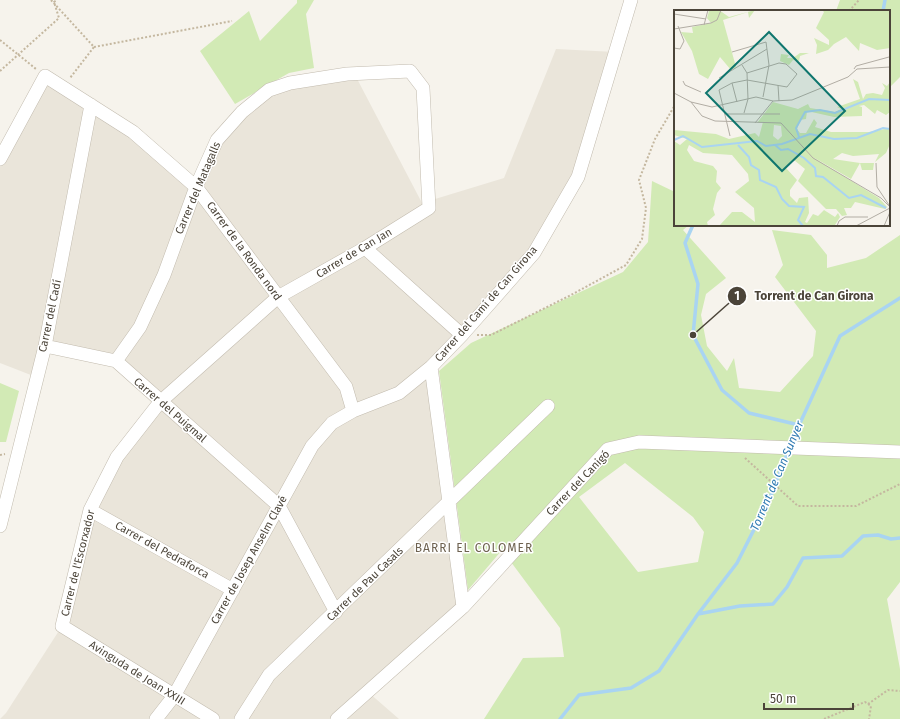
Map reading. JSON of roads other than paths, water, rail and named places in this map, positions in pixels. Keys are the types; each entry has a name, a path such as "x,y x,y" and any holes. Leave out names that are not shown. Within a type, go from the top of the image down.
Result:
{"street":[{"name":"Carrer del Camí de Can Girona","path":"353,411 399,393 431,367 462,335 534,253 578,177 631,0"},
{"name":"Carrer del Matagalls","path":"116,362 140,327 164,275 196,187 217,140 242,112 269,90 290,83 347,74 410,71 423,88 429,208"},
{"name":"Carrer de la Ronda nord","path":"0,159 45,76 133,132 196,187 346,387 353,411"},
{"name":"Carrer del Cadí","path":"0,526 45,346 91,105"},
{"name":"Carrer de Can Jan","path":"160,402 278,297 365,248 429,208"},
{"path":"365,248 462,335"},
{"name":"Carrer del Puigmal","path":"45,346 116,362 280,506"},
{"path":"431,367 463,607"},
{"name":"Carrer de l'Escorxador","path":"62,626 90,510 117,457 160,402"},
{"name":"Carrer de Pau Casals","path":"241,719 269,675 548,406"},
{"name":"Carrer de Josep Anselm Clavé","path":"156,719 174,696 312,446 332,423 353,411"},
{"name":"Carrer del Canigó","path":"337,719 463,607 608,449 640,442 900,452"},
{"path":"280,506 336,612"},
{"name":"Carrer del Pedraforca","path":"90,510 233,590"},
{"name":"Avinguda de Joan XXIII","path":"62,626 213,719"}],"waterway":[{"path":"883,10 885,0"},
{"path":"693,226 685,243 698,284 693,335 722,390 749,413 799,425"},
{"name":"Torrent de Can Sunyer","path":"790,445 840,336 900,298"},
{"name":"Torrent de Can Sunyer","path":"560,719 579,695 631,688 659,671 698,614 737,563 770,498 788,451"},
{"path":"698,614 740,606 773,604 787,587 803,558 842,556 863,536 878,535 891,539 900,538"}],"place":[{"name":"Torrent de Can Girona","path":"693,335"}],"district":[{"name":"BARRI EL COLOMER","path":"474,548"}]}
